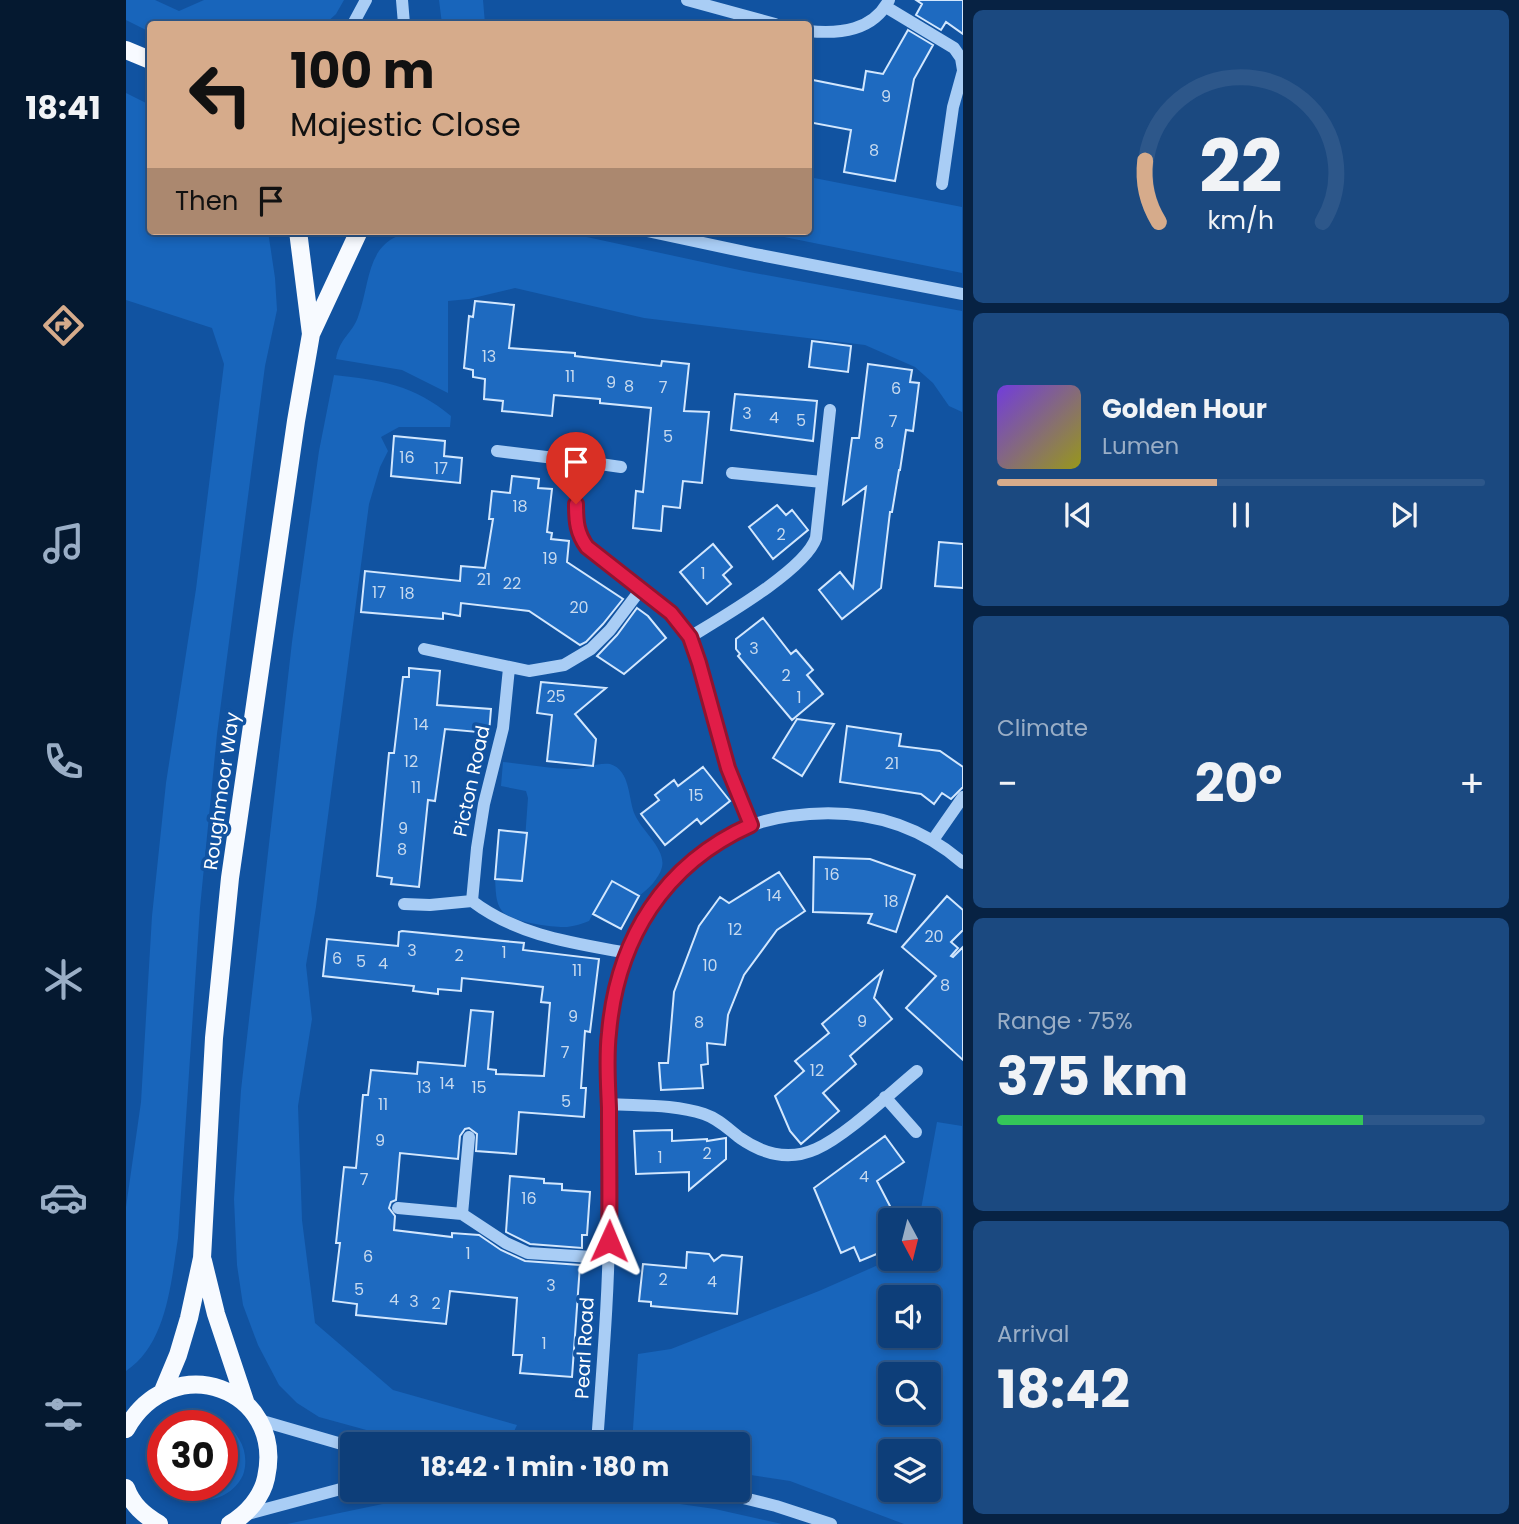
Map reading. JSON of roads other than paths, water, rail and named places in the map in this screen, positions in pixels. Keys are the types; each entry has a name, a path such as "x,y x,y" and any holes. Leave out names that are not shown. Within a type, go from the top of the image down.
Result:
{"main road":[{"path":"126,50 147,59"},
{"name":"Roughmoor Way","path":"299,235 311,334"},
{"name":"Roughmoor Way","path":"163,1391 178,1356 202,1258 214,1038 230,878 258,669 311,334 357,235"},
{"name":"Roughmoor Way","path":"202,1258 216,1314 246,1404"},
{"name":"Roughmoor Way","path":"126,1429 134,1410 163,1391 188,1384 209,1385 229,1392 246,1404 259,1420 267,1440 269,1463 264,1486 252,1507 236,1520"},
{"path":"127,1493 150,1521"}],"street":[{"path":"355,21 366,0"},
{"path":"402,0 404,21"},
{"path":"687,0 764,21"},
{"path":"812,31 849,31 864,26 878,16 887,3 954,48 961,58 962,71 953,107 942,184"},
{"path":"666,235 962,294"},
{"path":"690,637 758,593 813,548 830,410"},
{"path":"497,451 621,467"},
{"path":"579,461 576,514 579,536 587,547 671,613 690,637 728,768 751,825"},
{"path":"732,473 822,482"},
{"path":"424,649 529,671 564,665 591,649 610,631 641,589"},
{"name":"Picton Road","path":"472,901 484,804 503,728 509,668"},
{"path":"933,840 962,797"},
{"name":"Pearl Road","path":"598,1432 608,1258 608,1034 616,989 636,931 650,907 671,880 704,851 725,837 751,825 819,811 855,813 921,832 962,863"},
{"path":"404,904 430,905 472,901 510,925 566,941 628,953"},
{"path":"608,1104 676,1108 706,1114 766,1152 788,1156 823,1146 917,1071"},
{"path":"885,1097 916,1132"},
{"path":"461,1214 470,1137"},
{"path":"398,1208 461,1214 506,1243 528,1253 608,1258"},
{"path":"259,1420 340,1444"},
{"path":"236,1520 340,1490"},
{"path":"750,1500 831,1524"}]}
